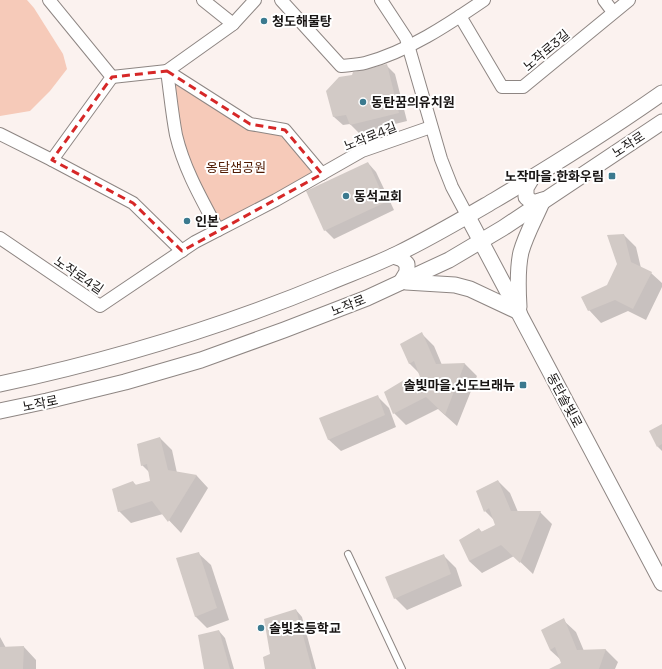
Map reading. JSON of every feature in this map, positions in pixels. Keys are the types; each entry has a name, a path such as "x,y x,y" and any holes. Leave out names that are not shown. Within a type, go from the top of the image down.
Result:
{"street":[{"path":"49,0 112,77"},
{"path":"203,0 233,24"},
{"path":"52,160 112,77 167,71 233,24 255,0"},
{"path":"281,0 340,66 364,63 408,47 484,0"},
{"path":"381,0 406,38 431,127 452,187 468,217"},
{"path":"604,0 613,12"},
{"name":"노작로3길","path":"460,16 502,86 523,87 629,0"},
{"path":"167,71 250,124 285,130 322,174"},
{"path":"167,71 174,121 182,155 194,186 218,230"},
{"name":"노작로","path":"0,384 122,354 204,329 261,310 393,256 468,217 625,119 662,93"},
{"name":"노작로","path":"0,411 125,382 201,360 291,328 367,298 449,260 503,228 662,122"},
{"name":"노작로4길","path":"0,238 100,306 182,251 362,151 431,127"},
{"path":"0,134 133,203 182,251"},
{"path":"532,178 526,188 526,197 533,203 544,200"},
{"path":"393,256 402,259 407,264 406,272 401,282 455,285 470,289 519,312 518,288 521,252 544,200"},
{"name":"동탄솔빛로","path":"468,217 662,583"}],"lane":[{"path":"348,554 402,669"}],"highlighted area":[{"path":"167,71 250,124 285,130 322,174 182,251 133,203 52,160 112,77"}],"green space":[{"path":"0,0 27,0 34,8 63,54 67,69 50,91 30,111 0,116"},
{"name":"옹달샘공원","path":"170,75 248,125 282,131 317,172 218,226 186,160"}],"building":[{"name":"동탄꿈의유치원","path":"387,64 399,113 350,125 346,115 333,117 326,91 339,77 352,75 353,72"},
{"name":"동석교회","path":"368,162 386,202 324,231 306,191"},
{"path":"624,234 631,262 652,272 633,309 615,300 588,311 581,297 607,285 617,264 607,235"},
{"path":"422,332 436,364 465,363 445,415 426,397 393,414 384,392 404,380 406,384 420,377 414,361 409,364 400,344"},
{"path":"378,395 385,415 328,440 319,418"},
{"path":"662,424 662,444 657,447 649,431"},
{"path":"160,437 168,470 197,475 168,522 152,501 118,512 112,489 133,481 135,485 150,481 147,464 141,466 137,444"},
{"path":"498,480 511,511 541,511 520,563 501,545 469,561 459,540 479,528 481,532 495,525 489,508 484,512 476,491"},
{"path":"199,552 217,608 195,617 176,558"},
{"path":"444,554 451,574 394,599 385,577"},
{"path":"296,609 312,669 265,669 263,657 270,654 264,619"},
{"path":"564,618 577,650 606,649 599,669 549,669 561,663 555,647 550,650 541,630"},
{"path":"219,630 230,669 204,669 198,635"},
{"path":"24,646 23,669 0,669 0,647"}],"place":[{"name":"청도해물탕","path":"264,21"},
{"name":"동탄꿈의유치원","path":"363,102"},
{"name":"노작마을.한화우림","path":"612,176"},
{"name":"동석교회","path":"346,196"},
{"name":"인본","path":"187,221"},
{"name":"솔빛마을.신도브래뉴","path":"523,385"},
{"name":"솔빛초등학교","path":"261,628"}]}
